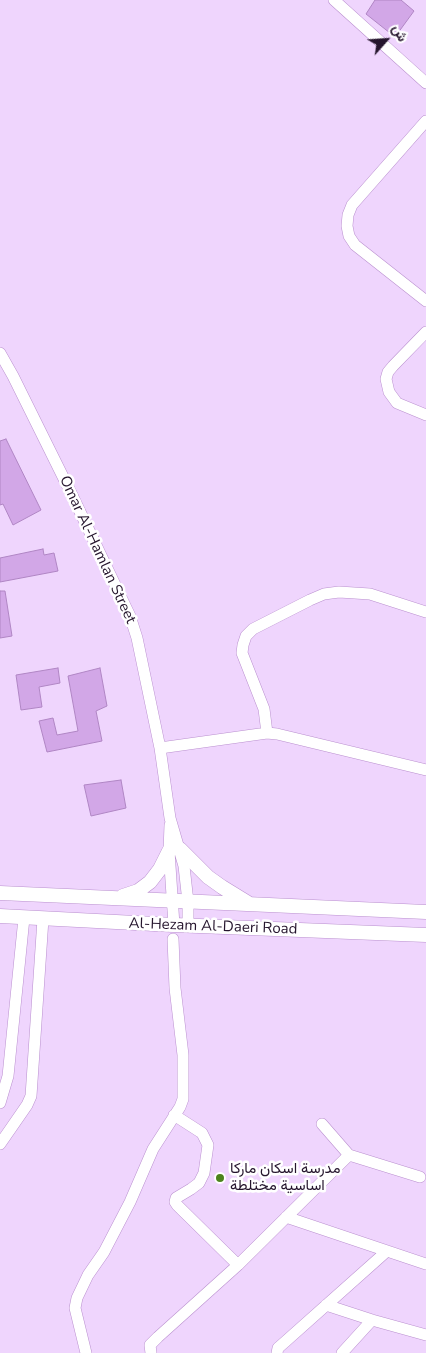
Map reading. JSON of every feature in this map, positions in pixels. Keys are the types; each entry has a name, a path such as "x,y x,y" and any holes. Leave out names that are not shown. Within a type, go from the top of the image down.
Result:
{"main road":[{"path":"118,898 138,891 150,882 174,850 222,887 251,904"},
{"name":"Al-Hezam Al-Daeri Road","path":"0,893 426,912"},
{"name":"Al-Hezam Al-Daeri Road","path":"0,916 179,930 426,936"}],"street":[{"path":"334,0 426,83"},
{"path":"426,121 352,206 348,215 347,226 349,236 355,245 426,301"},
{"path":"426,332 393,366 388,372 386,379 388,392 397,403 426,415"},
{"name":"Omar Al-Hamlan Street","path":"0,353 14,376 64,478 130,616 137,638 160,748 174,850 174,901 179,930"},
{"path":"266,733 264,709 242,653 242,645 246,636 252,630 310,600 324,594 339,592 370,594 426,612"},
{"path":"160,748 266,733 277,734 426,770"},
{"name":"Omar Al-Hamlan Street","path":"174,850 184,866 188,902 179,930"},
{"path":"0,1103 8,1076 24,918"},
{"path":"0,1144 27,1105 31,1096 43,919"},
{"path":"86,1353 75,1308 77,1298 130,1202 153,1149 180,1107 183,1099 182,1054 175,988 179,930"},
{"path":"174,1115 202,1133 208,1145 204,1173 199,1182 176,1198 175,1202 238,1265"},
{"path":"322,1124 349,1155 420,1177"},
{"path":"151,1353 150,1345 238,1265 349,1155"},
{"path":"286,1217 426,1264"},
{"path":"277,1353 278,1348 387,1251"},
{"path":"326,1305 426,1335"},
{"path":"342,1353 372,1320"}],"building":[{"path":"375,0 401,0 414,11 395,37 366,14"},
{"path":"6,439 41,510 13,525 3,504 0,505 0,441"},
{"path":"43,549 44,555 54,553 58,571 0,582 0,558"},
{"path":"0,591 5,591 12,636 0,638"},
{"path":"58,668 60,683 39,687 42,707 21,710 16,675"},
{"path":"100,668 107,706 96,711 102,741 47,752 39,721 53,718 57,735 78,731 68,676"},
{"path":"121,780 126,808 91,816 84,785"}],"place":[{"name":"مدرسة اسكان ماركا اساسية مختلطة","path":"220,1178"}]}
